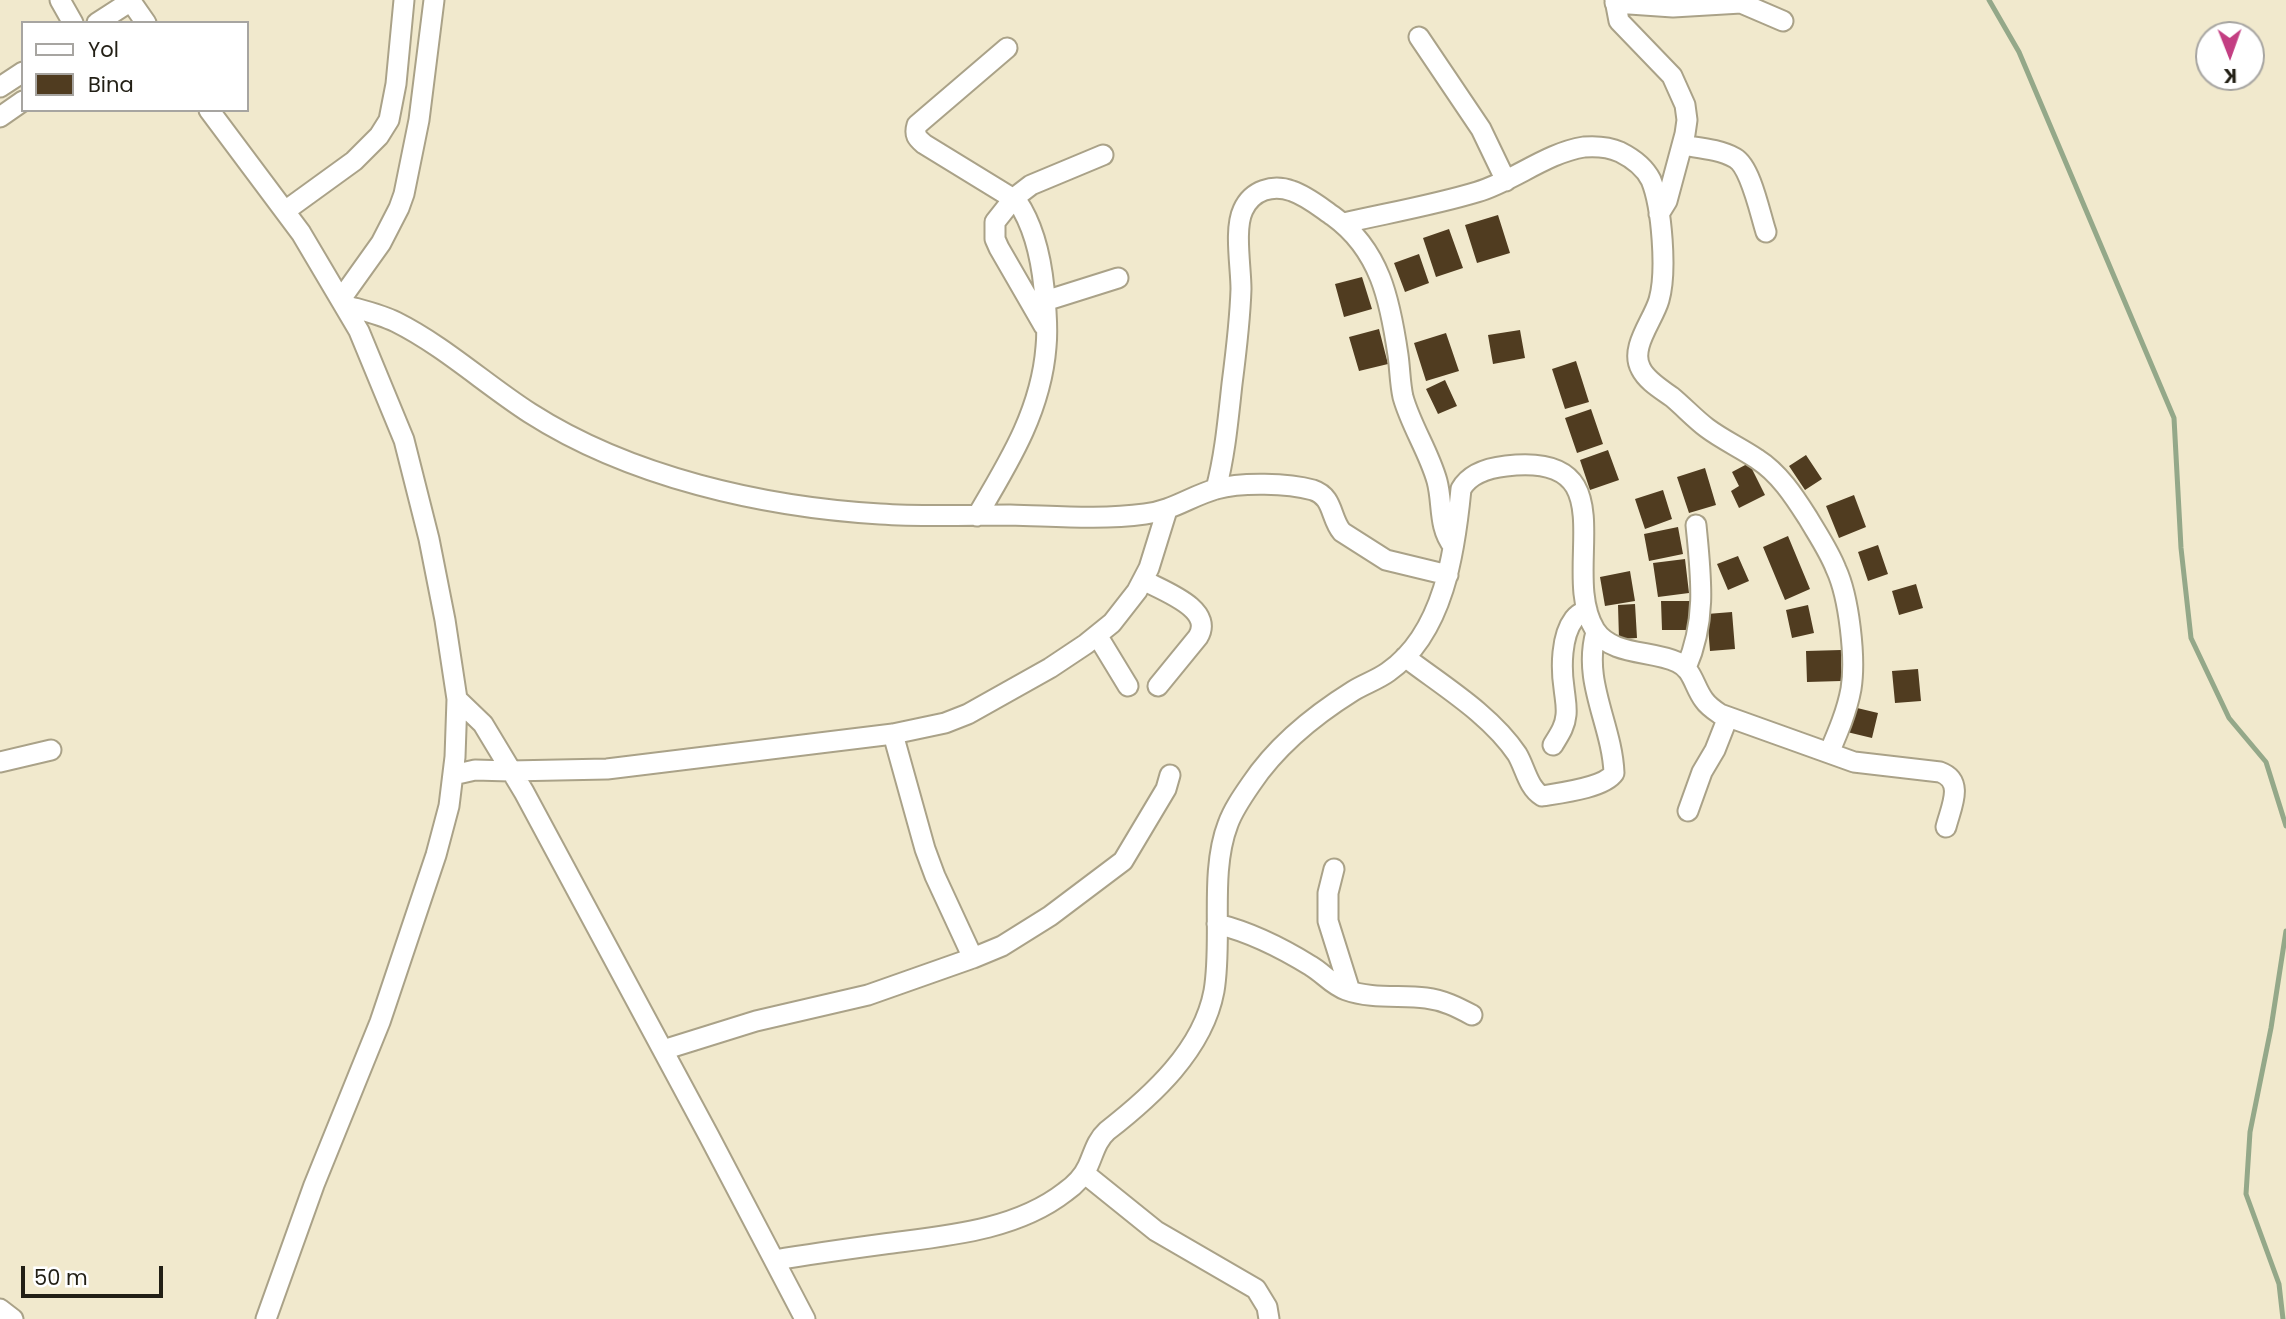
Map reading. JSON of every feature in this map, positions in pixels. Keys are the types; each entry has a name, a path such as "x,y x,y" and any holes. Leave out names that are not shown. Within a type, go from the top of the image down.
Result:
{"street":[{"path":"60,0 72,21"},
{"path":"285,211 354,161 379,136 389,120 396,84 404,0"},
{"path":"343,302 381,243 404,194 420,108 434,0"},
{"path":"1659,214 1667,201 1682,145 1687,120 1685,105 1680,90 1661,63 1619,21 1615,1 1673,7 1741,3 1783,21"},
{"path":"104,21 136,12"},
{"path":"1419,37 1481,129 1507,181"},
{"path":"977,516 1028,424 1043,374 1046,330 1042,269 1037,245 1023,210 1014,198 924,144 916,138 915,131 917,125 1007,48"},
{"path":"0,87 21,73"},
{"path":"0,117 21,102"},
{"path":"211,112 301,233 359,331 404,440 432,552 457,699 457,729 449,806 436,855 380,1022 314,1185 266,1319"},
{"path":"1682,145 1722,152 1742,163 1766,232"},
{"path":"1344,223 1478,192 1568,152 1584,148 1604,147 1629,156 1650,178 1659,214 1661,289 1654,314 1637,352 1639,365 1648,378 1707,428 1758,459 1779,477 1798,502 1838,571 1848,619 1853,674 1847,705 1829,753"},
{"path":"1046,330 995,239 995,222 1014,198 1031,185 1103,155"},
{"path":"1216,489 1224,456 1238,329 1241,289 1239,237 1243,210 1260,192 1282,187 1314,202 1344,223 1363,242 1380,274 1394,333 1405,402 1432,464 1438,484 1442,526 1453,547"},
{"path":"1045,301 1118,278"},
{"path":"343,302 395,322 427,340 530,413 593,448 632,463 751,498 821,509 881,514 1086,517 1167,510 1216,489 1293,486 1312,490 1326,498 1337,527 1375,553 1394,562 1448,575"},
{"path":"775,1260 992,1226 1046,1204 1063,1194 1084,1173 1102,1136 1148,1097 1173,1068 1201,1028 1213,992 1219,875 1224,837 1237,805 1266,762 1288,739 1332,704 1390,671 1405,657 1441,600 1448,575 1461,489 1464,483 1476,474 1490,469 1531,465 1551,468 1572,482 1584,510 1583,579 1587,610 1596,632 1606,642 1679,663 1686,668 1704,701 1720,714 1873,766 1950,775 1954,782 1954,794 1946,827"},
{"path":"453,775 475,770 607,769 893,734 945,723 968,714 1050,668 1112,623 1150,568 1167,510"},
{"path":"1686,668 1697,640 1702,594 1696,525"},
{"path":"1143,580 1191,606 1202,622 1203,629 1158,686"},
{"path":"1553,745 1566,718 1563,664 1568,632 1576,616 1587,610"},
{"path":"1405,657 1493,726 1513,748 1534,789 1542,796 1583,788 1607,780 1614,773 1593,672 1591,653 1596,632"},
{"path":"1097,635 1128,686"},
{"path":"457,699 483,724 524,792 805,1319"},
{"path":"1688,811 1702,772 1715,750 1728,717"},
{"path":"893,734 925,849 973,958"},
{"path":"0,762 51,750"},
{"path":"663,1050 756,1021 868,995 1002,946 1050,916 1123,861 1166,789 1170,775"},
{"path":"1334,869 1328,893 1328,920 1350,991"},
{"path":"1217,924 1264,940 1314,967 1337,986 1350,991 1428,999 1453,1005 1472,1015"},
{"path":"1084,1173 1156,1231 1256,1289 1267,1307 1269,1319"},
{"path":"0,1309 13,1319"}],"building":[{"path":"1498,215 1510,253 1477,263 1465,225"},
{"path":"1449,229 1463,268 1436,277 1423,238"},
{"path":"1419,254 1429,283 1405,292 1394,263"},
{"path":"1362,277 1372,309 1344,317 1335,284"},
{"path":"1379,329 1388,364 1359,371 1349,337"},
{"path":"1520,330 1525,358 1493,364 1488,335"},
{"path":"1446,333 1459,371 1426,381 1414,343"},
{"path":"1576,361 1589,402 1565,409 1552,369"},
{"path":"1445,380 1457,406 1438,414 1426,389"},
{"path":"1591,409 1603,444 1577,453 1565,418"},
{"path":"1608,450 1619,480 1590,490 1580,460"},
{"path":"1806,455 1822,479 1805,490 1789,466"},
{"path":"1749,463 1765,495 1739,508 1731,491 1739,486 1732,472"},
{"path":"1705,468 1716,505 1689,513 1677,477"},
{"path":"1663,490 1672,519 1645,529 1635,499"},
{"path":"1854,495 1866,527 1839,538 1826,506"},
{"path":"1678,527 1683,554 1649,561 1644,534"},
{"path":"1788,536 1810,589 1785,600 1763,547"},
{"path":"1878,545 1888,574 1868,581 1858,552"},
{"path":"1738,556 1749,581 1728,590 1717,564"},
{"path":"1685,559 1689,593 1658,597 1653,563"},
{"path":"1630,571 1635,601 1605,606 1600,577"},
{"path":"1916,584 1923,608 1899,615 1892,591"},
{"path":"1661,601 1690,601 1690,630 1662,630"},
{"path":"1635,604 1637,638 1619,639 1618,605"},
{"path":"1808,605 1814,633 1792,638 1786,610"},
{"path":"1732,612 1735,649 1710,651 1707,614"},
{"path":"1841,650 1841,681 1807,682 1806,651"},
{"path":"1918,669 1921,701 1895,703 1892,671"},
{"path":"1853,707 1878,713 1872,738 1847,732"}],"waterway":[{"path":"1989,0 2019,52 2174,418 2181,548 2191,638 2229,718 2266,762 2286,826"},
{"path":"2283,1319 2279,1284 2246,1194 2250,1132 2271,1028 2286,931"}]}
